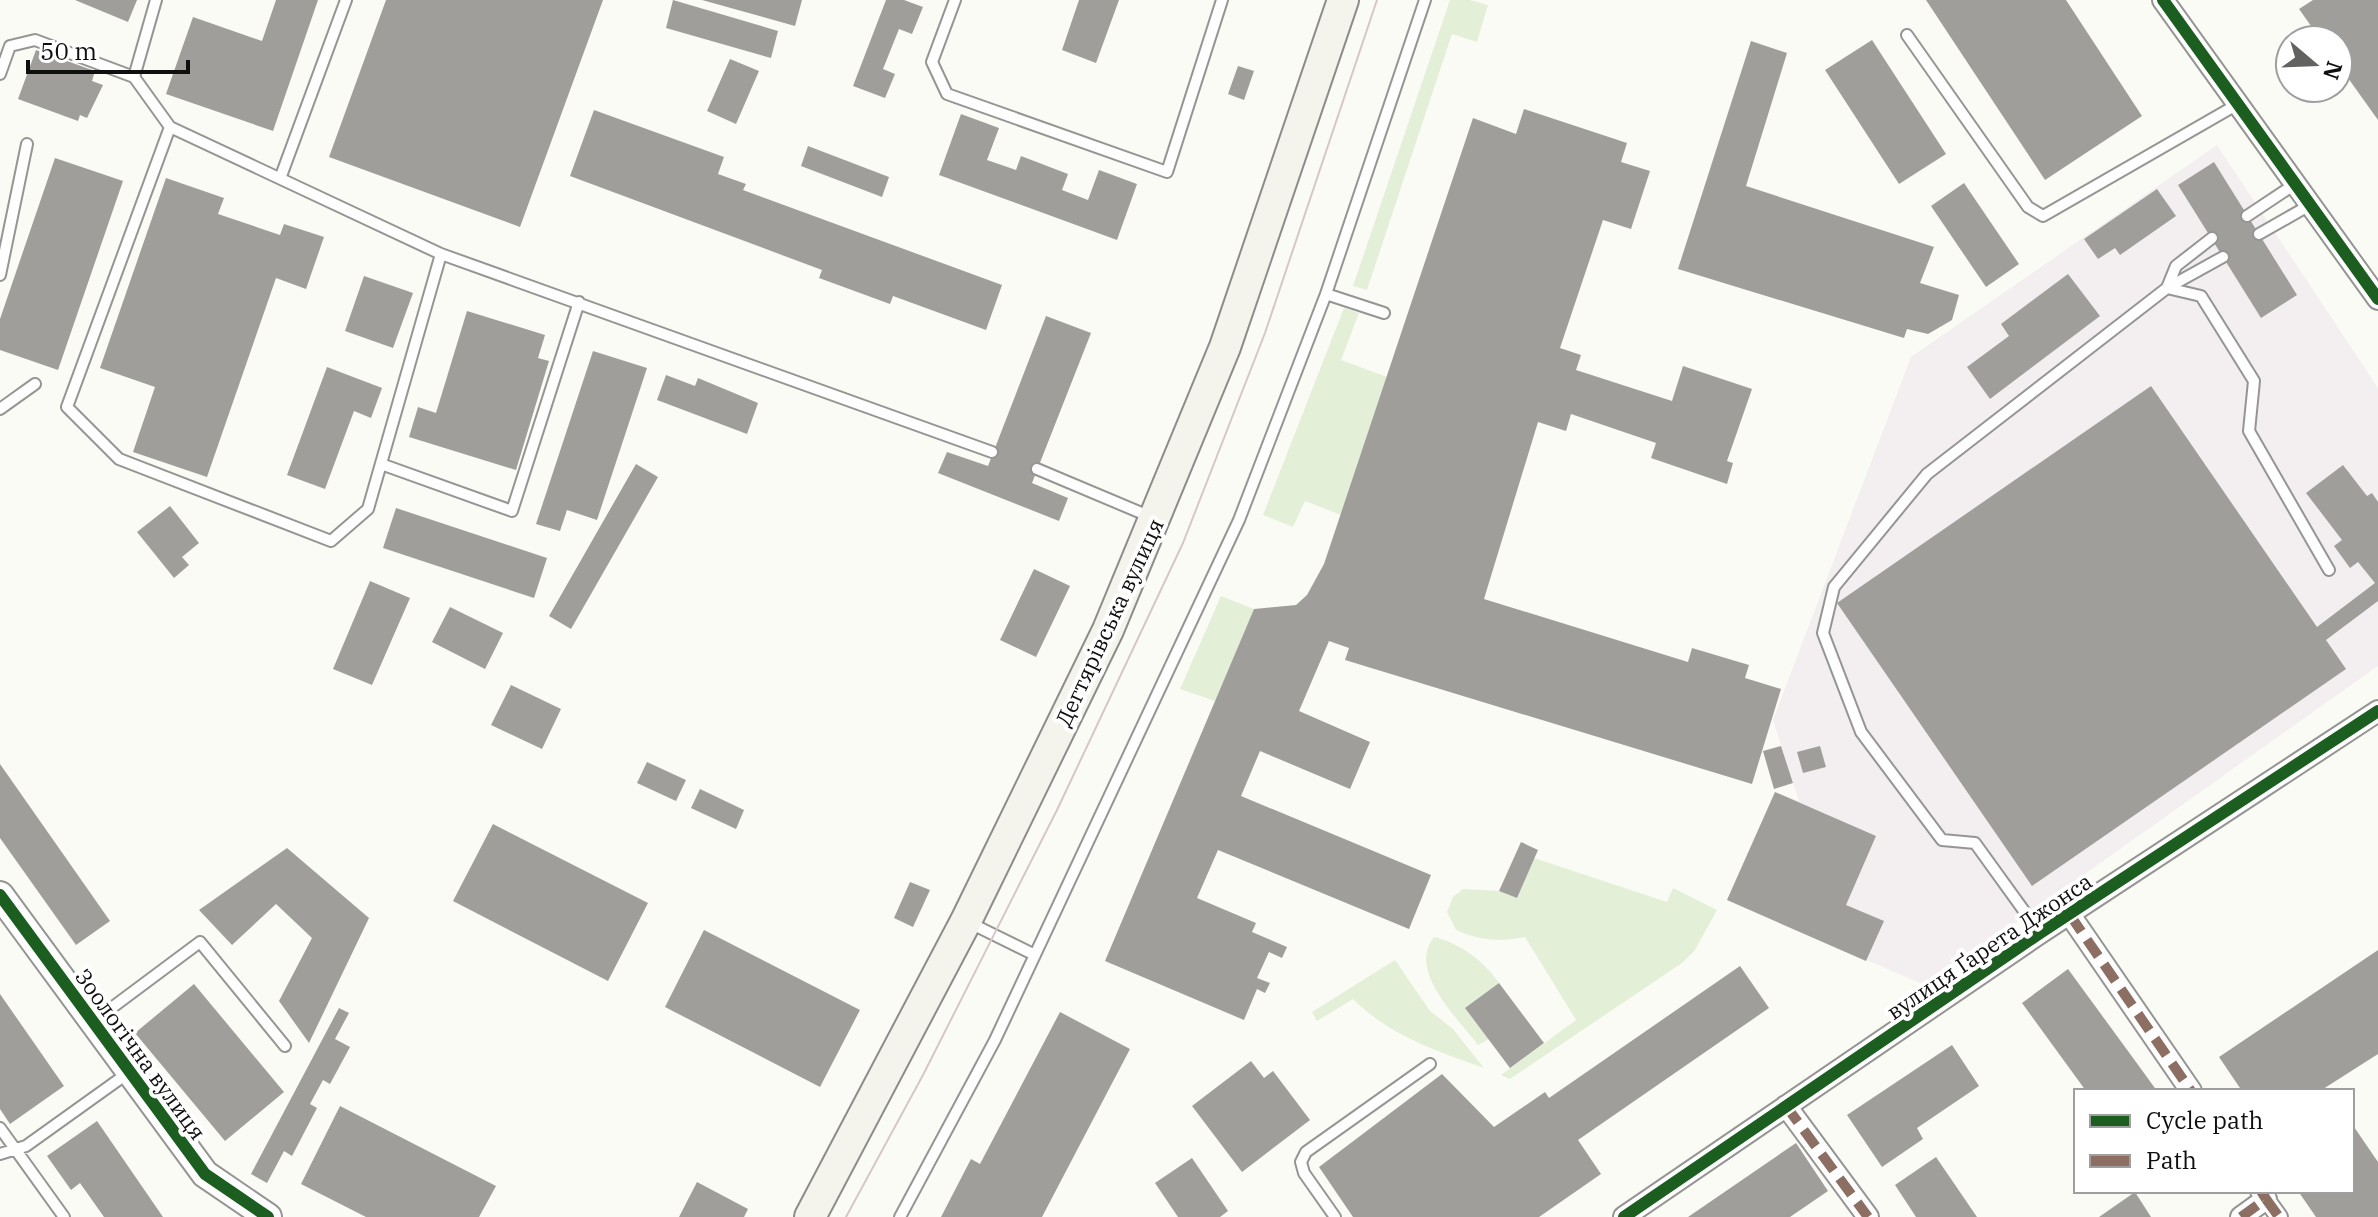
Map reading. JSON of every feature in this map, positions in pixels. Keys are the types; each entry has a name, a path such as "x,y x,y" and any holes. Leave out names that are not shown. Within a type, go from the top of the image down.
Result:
{"main road":[{"name":"Дегтярівська вулиця","path":"810,1217 966,921 1108,630 1157,519 1231,333 1343,0"}],"street":[{"path":"2163,0 2378,299"},
{"name":"вулиця Ґарета Джонса","path":"1624,1217 2040,933 2378,711"},
{"name":"Зоологічна вулиця","path":"0,895 205,1174 268,1217"},
{"path":"2070,915 2190,1089"},
{"path":"1786,1106 1868,1217"},
{"path":"2241,1217 2264,1195 2279,1217"}],"lane":[{"path":"134,77 156,0"},
{"path":"281,176 346,0"},
{"path":"955,0 932,62 947,94 1167,172 1222,0"},
{"path":"900,1217 995,1040 1239,520 1326,294 1425,0"},
{"path":"1907,35 2028,207 2043,216 2238,104"},
{"path":"0,74 10,46 35,40 134,77 170,127 281,176 441,254 992,452"},
{"path":"170,127 67,407 119,459 331,541 368,509 441,254"},
{"path":"0,275 27,144"},
{"path":"2247,216 2295,184"},
{"path":"2259,234 2310,205"},
{"path":"2167,288 2176,266 2212,238"},
{"path":"2040,933 1975,843 1942,840 1861,732 1823,633 1834,587 1927,474 2167,288 2223,257"},
{"path":"2167,288 2201,296 2254,381 2249,431 2329,570"},
{"path":"1326,294 1384,313"},
{"path":"381,464 512,511 579,302"},
{"path":"0,409 35,384"},
{"path":"1037,469 1157,519"},
{"path":"966,921 1035,955"},
{"path":"92,1022 200,942 285,1046"},
{"path":"1335,1217 1304,1173 1301,1162 1306,1152 1430,1064"},
{"path":"0,1154 26,1146 128,1073"},
{"path":"0,1128 64,1217"}],"shaded area":[{"path":"2217,145 2378,388 2378,666 1927,986 1727,900 1775,792 1799,801 1773,720 1911,357"}],"green space":[{"path":"1450,0 1470,0 1488,5 1477,42 1452,34 1367,290 1353,286"},
{"path":"1344,308 1359,313 1341,360 1387,377 1341,515 1305,501 1293,527 1263,515"},
{"path":"1221,596 1254,609 1215,701 1180,689"},
{"path":"1534,858 1667,902 1673,888 1717,910 1695,950 1682,963 1510,1079 1501,1075 1576,1020 1525,937 1498,940 1474,936 1456,930 1447,912 1453,897 1463,889 1499,891 1517,898"},
{"path":"1434,937 1471,954 1499,983 1466,1008 1489,1039 1478,1045 1438,993 1431,979 1427,950"},
{"path":"1395,960 1430,1011 1453,1029 1484,1068 1398,1032 1353,999 1317,1021 1312,1012"}],"building":[{"path":"75,0 137,0 128,22"},
{"path":"276,0 318,0 273,131 166,94 193,17 262,41"},
{"path":"386,0 603,0 520,227 329,157"},
{"path":"673,0 778,31 771,58 666,28"},
{"path":"702,0 802,0 795,26"},
{"path":"886,0 904,0 923,7 912,34 899,29 883,69 895,74 885,98 853,86"},
{"path":"1079,0 1119,0 1096,63 1062,50"},
{"path":"1926,0 2066,0 2142,116 2045,180"},
{"path":"2313,0 2378,0 2378,120 2354,86 2354,24 2310,24 2299,9"},
{"path":"1872,40 1946,154 1899,184 1825,70"},
{"path":"1751,41 1787,53 1746,186 1934,247 1920,283 1959,295 1952,320 1928,334 1907,329 1904,338 1678,269"},
{"path":"36,50 95,71 92,81 103,85 87,118 80,115 78,121 18,99"},
{"path":"730,59 759,71 736,124 707,111"},
{"path":"1238,66 1254,71 1244,100 1228,94"},
{"path":"1524,109 1627,143 1621,162 1650,171 1631,229 1603,220 1560,348 1581,355 1576,370 1672,401 1683,366 1752,389 1727,461 1733,463 1727,484 1651,458 1656,443 1571,414 1566,431 1538,422 1484,599 1688,662 1692,648 1749,665 1745,678 1781,689 1752,784 1345,660 1349,648 1329,641 1299,711 1370,742 1350,789 1260,751 1241,796 1431,875 1409,929 1218,850 1197,898 1256,923 1252,932 1287,947 1282,958 1269,952 1257,978 1270,983 1265,993 1257,989 1244,1020 1105,961 1254,609 1296,605 1307,595 1324,564 1473,118 1516,134"},
{"path":"594,110 724,157 718,174 746,184 743,190 1002,285 986,330 893,296 890,304 819,278 822,270 570,176"},
{"path":"961,114 999,128 987,160 1016,170 1021,156 1068,174 1062,190 1088,200 1099,170 1137,184 1117,240 939,175"},
{"path":"808,146 889,177 882,197 801,166"},
{"path":"55,158 123,181 58,370 0,350 0,319"},
{"path":"2214,162 2297,295 2261,318 2178,185"},
{"path":"166,178 224,198 218,214 280,235 284,224 324,237 306,289 276,278 207,477 133,452 155,387 100,368"},
{"path":"1964,183 2019,264 1986,287 1931,206"},
{"path":"2157,189 2176,216 2120,255 2115,248 2098,259 2084,239"},
{"path":"2068,274 2100,316 1990,399 1967,367 2009,336 2001,324"},
{"path":"364,276 413,293 393,348 345,331"},
{"path":"467,311 545,335 538,358 549,361 516,470 409,437 418,407 436,413"},
{"path":"1046,316 1091,333 1032,483 1068,498 1059,521 938,473 947,452 988,466"},
{"path":"593,351 647,368 597,520 567,510 560,531 536,524"},
{"path":"327,367 382,388 371,418 354,411 325,489 287,475"},
{"path":"666,375 695,386 698,378 758,403 747,434 657,400"},
{"path":"2151,386 2317,627 2375,583 2358,562 2350,568 2334,546 2342,540 2306,493 2343,465 2367,496 2372,493 2378,502 2378,601 2326,640 2346,669 2032,886 1837,603"},
{"path":"636,464 658,477 571,629 549,616"},
{"path":"170,506 199,543 182,557 189,565 174,578 137,532"},
{"path":"396,508 547,558 534,598 383,548"},
{"path":"1034,569 1070,586 1036,657 1000,640"},
{"path":"370,581 410,598 372,685 333,669"},
{"path":"450,607 503,633 485,669 432,642"},
{"path":"511,685 561,709 542,749 491,725"},
{"path":"1781,746 1793,783 1774,789 1763,751"},
{"path":"1820,746 1826,767 1803,773 1797,752"},
{"path":"647,762 686,780 676,801 637,783"},
{"path":"0,764 110,921 76,945 0,838"},
{"path":"700,789 744,810 736,829 691,808"},
{"path":"1775,792 1876,836 1846,905 1884,921 1866,961 1727,900"},
{"path":"493,824 648,903 608,981 453,901"},
{"path":"1521,842 1538,850 1517,898 1499,891"},
{"path":"287,848 369,918 309,1043 279,1001 312,938 276,904 232,945 199,910"},
{"path":"910,882 930,890 913,927 894,918"},
{"path":"704,930 860,1010 820,1087 665,1007"},
{"path":"2378,950 2378,1054 2323,1089 2241,1089 2219,1057"},
{"path":"1740,966 1769,1008 1578,1140 1601,1174 1539,1217 1353,1217 1319,1167 1442,1074 1494,1127 1545,1092 1549,1098"},
{"path":"2068,969 2156,1089 2085,1089 2022,1003"},
{"path":"1499,983 1544,1043 1510,1068 1465,1008"},
{"path":"194,984 284,1092 225,1141 135,1033"},
{"path":"0,994 64,1086 10,1124 0,1109"},
{"path":"339,1008 349,1013 335,1039 350,1047 330,1084 323,1080 310,1104 317,1108 292,1156 284,1151 267,1183 251,1174"},
{"path":"1060,1012 1130,1049 1042,1217 941,1217 971,1159 980,1164"},
{"path":"1952,1045 1979,1086 1917,1128 1923,1139 1882,1167 1847,1115"},
{"path":"1251,1061 1264,1078 1273,1071 1310,1120 1242,1172 1192,1106"},
{"path":"340,1106 496,1186 479,1217 366,1217 301,1184"},
{"path":"97,1121 163,1217 104,1217 80,1183 71,1190 47,1156"},
{"path":"2354,1127 2378,1162 2378,1217 2316,1217 2299,1193 2354,1193"},
{"path":"1796,1143 1828,1191 1790,1217 1688,1217"},
{"path":"1936,1157 1977,1217 1916,1217 1895,1185"},
{"path":"1192,1158 1228,1211 1220,1217 1178,1217 1155,1183"},
{"path":"697,1182 748,1209 744,1217 679,1217"},
{"path":"2136,1193 2151,1217 2099,1217"}],"tram line":[{"path":"846,1217 923,1075 1057,810 1183,543 1265,333 1377,0"}],"marked path":[{"path":"2070,915 2190,1089"},
{"path":"1786,1106 1868,1217"},
{"path":"2241,1217 2266,1199 2262,1193"},
{"path":"2266,1199 2279,1217"}],"cycle path":[{"path":"2163,0 2378,299"},
{"path":"1624,1217 2040,933 2378,711"},
{"path":"0,895 205,1174 268,1217"}]}
